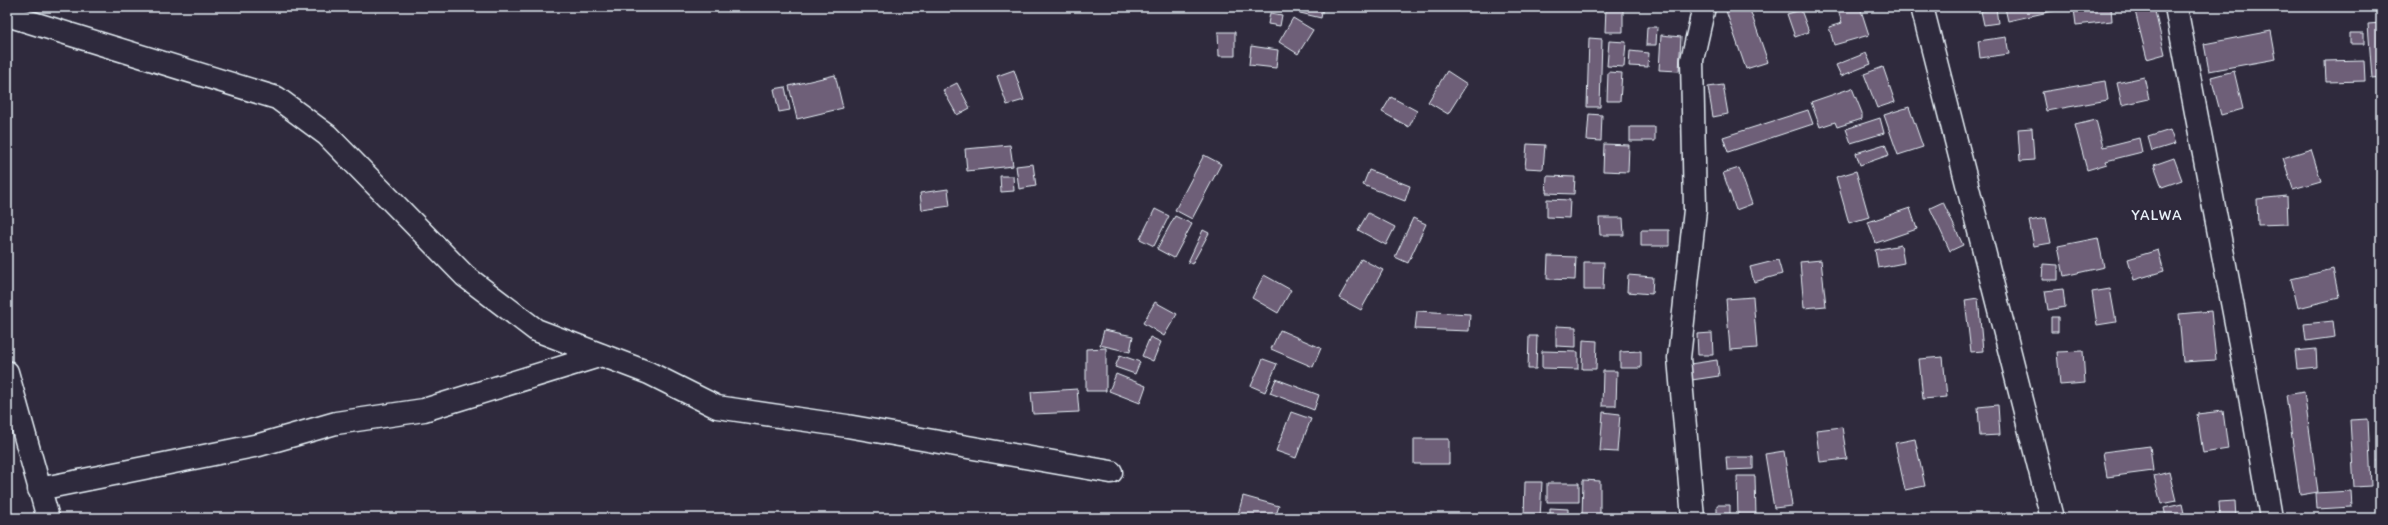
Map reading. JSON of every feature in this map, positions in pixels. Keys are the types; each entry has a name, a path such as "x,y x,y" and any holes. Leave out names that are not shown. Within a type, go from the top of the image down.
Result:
{"street":[{"path":"1693,518 1679,358 1695,210 1692,60 1704,7"},
{"path":"1922,7 2052,518"},
{"path":"2176,7 2254,418 2271,518"},
{"path":"7,15 277,98 326,135 465,276 536,330 650,373 717,407 847,426 1111,472"},
{"path":"39,489 259,445 336,423 424,410 602,355"},
{"path":"7,372 48,518"}],"building":[{"path":"1248,7 1262,7 1262,9"},
{"path":"1275,7 1323,7 1321,18"},
{"path":"1606,7 1623,7 1623,32 1605,32"},
{"path":"1749,7 1768,62 1746,69 1725,8"},
{"path":"1753,7 1772,7 1754,12"},
{"path":"1837,7 1860,7 1869,35 1834,45 1829,27 1842,23"},
{"path":"2071,7 2008,21 2005,8"},
{"path":"2111,7 2112,21 2076,25 2074,9"},
{"path":"2134,7 2154,7 2165,54 2147,59"},
{"path":"1996,8 1998,23 1984,25 1981,11"},
{"path":"1801,10 1809,32 1795,37 1787,14"},
{"path":"1270,13 1282,15 1280,26 1268,24"},
{"path":"1293,18 1313,30 1298,54 1279,42"},
{"path":"2381,23 2381,77 2372,78 2368,24"},
{"path":"1647,27 1657,27 1656,45 1646,45"},
{"path":"2271,31 2276,59 2209,71 2204,44"},
{"path":"1218,32 1235,32 1235,56 1219,56"},
{"path":"2350,33 2364,33 2364,44 2350,44"},
{"path":"1661,35 1681,37 1679,71 1659,70"},
{"path":"2006,37 2009,54 1980,58 1978,41"},
{"path":"1589,38 1602,39 1600,107 1587,107"},
{"path":"1609,41 1626,42 1624,67 1607,66"},
{"path":"1251,46 1278,50 1276,68 1249,65"},
{"path":"1630,51 1649,53 1648,67 1629,66"},
{"path":"1866,53 1871,64 1841,76 1836,65"},
{"path":"2364,60 2365,81 2326,82 2325,61"},
{"path":"1883,67 1895,102 1877,108 1864,74"},
{"path":"1014,70 1024,100 1007,105 997,76"},
{"path":"1447,71 1467,84 1448,114 1428,102"},
{"path":"2234,71 2243,109 2221,115 2211,77"},
{"path":"1608,72 1622,73 1620,101 1607,101"},
{"path":"835,75 843,108 797,119 789,86"},
{"path":"2144,77 2149,99 2122,105 2117,83"},
{"path":"2105,81 2108,100 2046,111 2042,92"},
{"path":"957,83 970,108 957,115 943,90"},
{"path":"1723,85 1728,114 1713,117 1708,87"},
{"path":"785,87 790,110 779,112 774,89"},
{"path":"1852,88 1862,113 1862,119 1837,127 1835,122 1820,127 1811,102"},
{"path":"1391,97 1417,111 1409,127 1382,112"},
{"path":"1909,107 1923,147 1898,155 1884,115"},
{"path":"1808,110 1813,124 1728,152 1723,137"},
{"path":"1589,114 1602,115 1601,141 1587,140"},
{"path":"1880,118 1884,133 1851,143 1846,129"},
{"path":"2096,120 2103,147 2139,138 2142,152 2106,161 2107,164 2087,170 2075,125"},
{"path":"1630,127 1655,127 1655,141 1630,141"},
{"path":"2032,128 2034,160 2020,161 2018,129"},
{"path":"2170,130 2175,144 2152,151 2148,137"},
{"path":"1527,144 1545,145 1543,169 1525,168"},
{"path":"1604,144 1629,145 1628,172 1603,171"},
{"path":"1885,144 1889,155 1860,165 1856,153"},
{"path":"1010,145 1013,166 967,171 965,149"},
{"path":"2311,149 2321,181 2293,189 2283,158"},
{"path":"1204,155 1221,164 1192,219 1175,210"},
{"path":"2174,158 2182,180 2162,187 2154,165"},
{"path":"1033,164 1036,186 1019,189 1016,166"},
{"path":"1739,168 1752,204 1736,210 1723,173"},
{"path":"1369,170 1410,186 1405,201 1363,185"},
{"path":"1856,171 1869,217 1849,223 1836,177"},
{"path":"1000,176 1013,176 1014,191 1001,192"},
{"path":"1547,176 1575,177 1574,194 1546,193"},
{"path":"948,189 950,206 922,210 920,193"},
{"path":"2287,196 2288,224 2258,225 2257,199"},
{"path":"1547,199 1570,200 1569,218 1547,217"},
{"path":"1943,202 1963,245 1950,251 1930,208"},
{"path":"1910,208 1917,229 1876,243 1868,222"},
{"path":"1155,209 1169,216 1154,246 1140,239"},
{"path":"1368,213 1395,227 1386,245 1358,230"},
{"path":"1175,216 1192,224 1174,258 1157,249"},
{"path":"1413,218 1426,224 1408,263 1395,257"},
{"path":"1599,218 1623,218 1624,235 1600,235"},
{"path":"2046,218 2051,243 2034,246 2029,221"},
{"path":"1203,230 1209,233 1192,264 1188,262"},
{"path":"1641,230 1669,230 1669,246 1641,246"},
{"path":"2098,238 2104,267 2064,276 2058,246"},
{"path":"1901,245 1904,263 1878,268 1875,250"},
{"path":"2158,250 2164,271 2134,280 2128,259"},
{"path":"1548,256 1576,257 1575,280 1547,279"},
{"path":"1361,259 1383,270 1361,310 1339,298"},
{"path":"1778,260 1782,274 1754,282 1750,267"},
{"path":"1821,260 1826,306 1804,308 1800,262"},
{"path":"1584,262 1604,262 1603,290 1584,290"},
{"path":"2043,264 2058,265 2058,280 2042,280"},
{"path":"2333,269 2339,298 2298,308 2291,279"},
{"path":"1264,275 1291,290 1278,313 1252,298"},
{"path":"1628,275 1653,277 1652,294 1627,292"},
{"path":"2063,289 2065,307 2048,310 2045,291"},
{"path":"2110,289 2116,322 2097,325 2092,292"},
{"path":"1753,297 1757,348 1730,350 1726,299"},
{"path":"1978,298 1983,351 1971,352 1965,300"},
{"path":"1155,302 1177,314 1164,336 1143,323"},
{"path":"1417,311 1470,314 1469,331 1415,329"},
{"path":"2211,311 2216,360 2183,362 2179,314"},
{"path":"2381,315 2381,340 2379,340"},
{"path":"2051,317 2058,317 2058,332 2051,332"},
{"path":"2333,321 2335,337 2306,341 2304,324"},
{"path":"1556,326 1576,327 1576,347 1556,346"},
{"path":"1104,330 1133,336 1130,352 1100,345"},
{"path":"1280,330 1321,348 1313,367 1271,349"},
{"path":"1712,333 1713,355 1698,355 1697,334"},
{"path":"1529,336 1537,336 1536,369 1528,369"},
{"path":"1150,337 1161,342 1153,361 1142,356"},
{"path":"1583,340 1597,341 1596,369 1582,369"},
{"path":"1106,348 1106,391 1086,391 1086,349"},
{"path":"2316,349 2317,367 2297,369 2295,351"},
{"path":"1542,351 1578,352 1578,369 1542,368"},
{"path":"1641,351 1641,368 1620,368 1620,352"},
{"path":"2083,351 2085,383 2060,385 2057,352"},
{"path":"1120,355 1140,362 1135,374 1115,367"},
{"path":"1943,357 1947,397 1923,399 1919,359"},
{"path":"1263,359 1277,364 1265,392 1251,386"},
{"path":"1717,360 1719,376 1685,381 1683,365"},
{"path":"1603,371 1617,371 1616,406 1602,406"},
{"path":"1116,374 1146,386 1140,403 1109,391"},
{"path":"1276,379 1319,395 1314,410 1270,393"},
{"path":"1077,389 1079,412 1033,414 1031,392"},
{"path":"2304,392 2318,492 2300,495 2286,395"},
{"path":"1998,405 2000,435 1980,436 1978,407"},
{"path":"2223,411 2228,449 2203,453 2197,414"},
{"path":"1291,412 1311,419 1296,458 1276,451"},
{"path":"1603,412 1620,414 1617,452 1600,451"},
{"path":"2368,419 2371,486 2354,487 2350,420"},
{"path":"1842,427 1847,459 1820,462 1816,430"},
{"path":"1414,439 1449,439 1449,464 1414,464"},
{"path":"1915,439 1925,486 1905,490 1895,443"},
{"path":"2150,446 2153,471 2107,477 2103,452"},
{"path":"1784,451 1792,506 1774,508 1765,454"},
{"path":"1726,457 1753,457 1753,469 1727,470"},
{"path":"2381,459 2381,478 2377,460"},
{"path":"2169,472 2176,501 2161,504 2154,476"},
{"path":"1737,476 1755,476 1756,517 1738,518"},
{"path":"1583,480 1600,481 1600,518 1582,518"},
{"path":"1525,482 1542,482 1540,518 1524,518"},
{"path":"1547,483 1579,483 1579,502 1547,502"},
{"path":"2351,491 2352,507 2317,509 2316,493"},
{"path":"1243,496 1279,506 1275,518 1237,518"},
{"path":"2235,501 2236,518 2220,518 2219,502"},
{"path":"2182,504 2184,513 2166,517 2164,508"},
{"path":"1717,505 1730,505 1730,518 1717,518"},
{"path":"1550,508 1568,509 1568,518 1550,518"}],"district":[{"name":"YALWA","path":"2157,215"}]}
